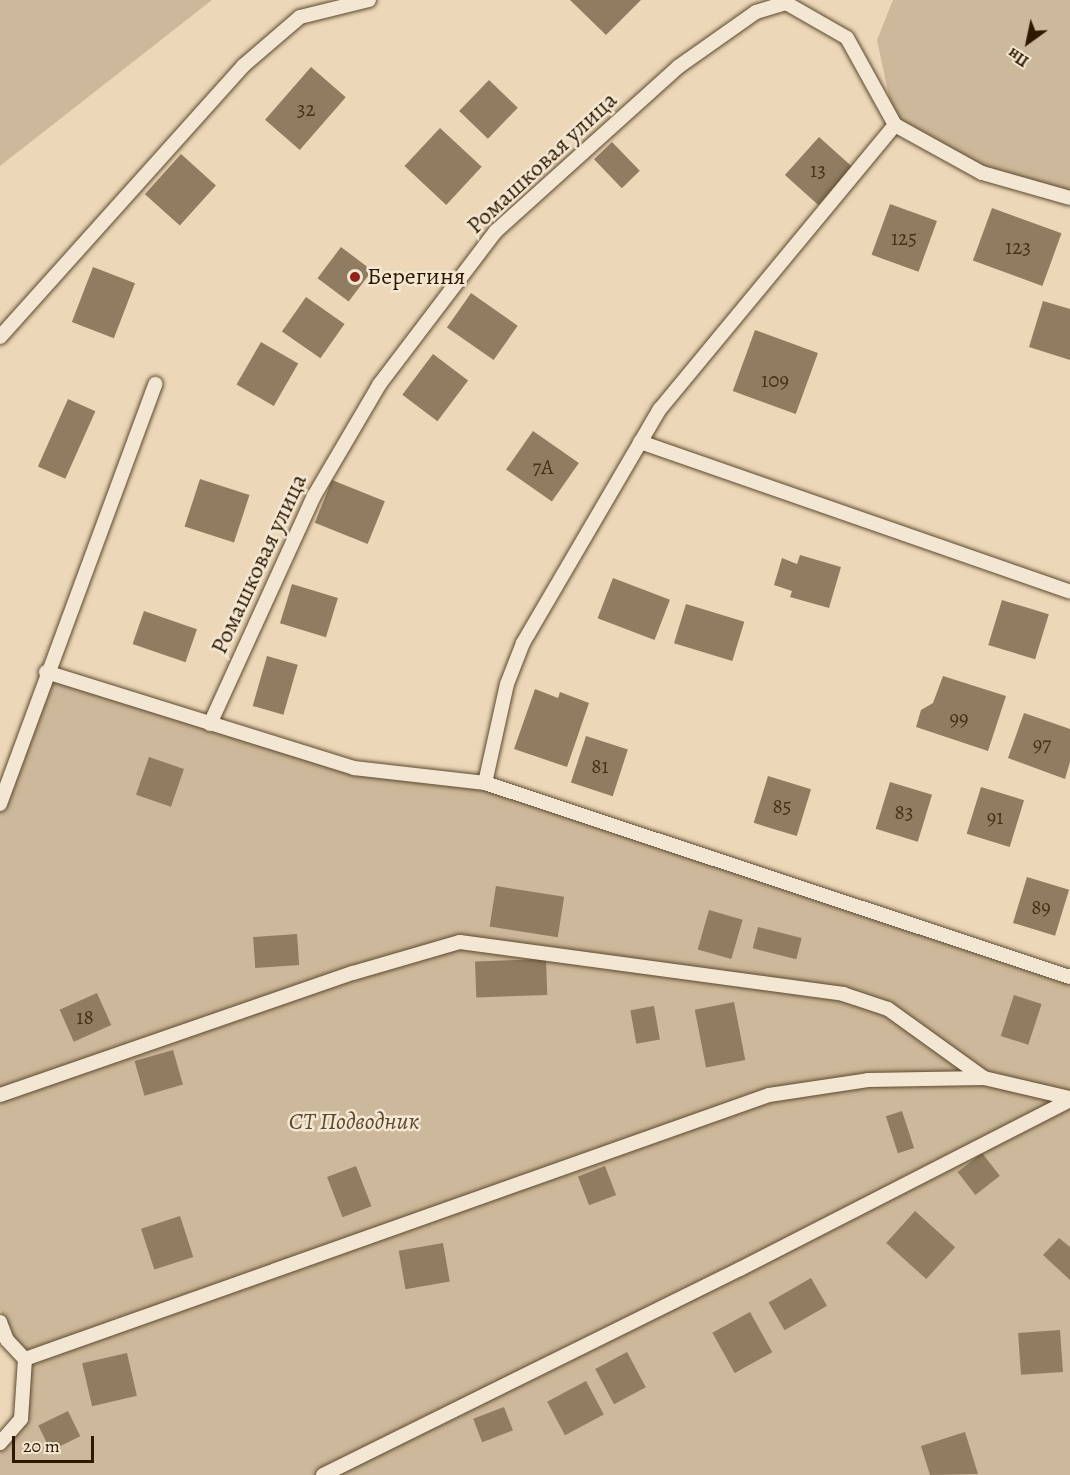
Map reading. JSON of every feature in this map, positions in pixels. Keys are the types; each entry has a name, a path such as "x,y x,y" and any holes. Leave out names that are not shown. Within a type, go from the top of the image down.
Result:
{"lane":[{"path":"0,337 243,66 300,16 369,0"},
{"name":"Ромашковая улица","path":"210,724 314,496 379,385 495,231 678,67 756,12 786,3 847,38 895,125"},
{"path":"485,783 507,684 523,643 660,409 895,125 981,172 1070,198"},
{"path":"0,804 46,672 155,384"},
{"path":"640,442 1070,592"},
{"path":"46,672 354,768 485,783 1070,977"},
{"path":"0,1095 352,973 460,942 843,994 888,1010 984,1078"},
{"path":"25,1359 769,1095 868,1080 984,1078 1070,1099"},
{"path":"323,1475 740,1269 1070,1099"},
{"path":"0,1322 4,1338 25,1359 21,1419 0,1443"}],"green space":[{"path":"0,0 212,0 0,166"},
{"path":"893,0 1070,0 1070,198 982,173 895,125 877,40"},
{"name":"СТ Подводник","path":"46,672 354,768 485,783 1070,977 1070,1475 0,1475 0,1443 21,1419 25,1359 0,1310 0,804"}],"building":[{"path":"570,0 641,0 606,35"},
{"path":"311,67 346,97 300,150 265,120"},
{"path":"489,80 518,108 488,139 459,111"},
{"path":"440,128 482,167 446,205 405,166"},
{"path":"819,137 852,167 818,205 785,175"},
{"path":"612,142 640,171 622,188 594,159"},
{"path":"181,154 216,185 180,226 145,194"},
{"path":"890,204 937,221 919,272 872,255"},
{"path":"992,208 1062,233 1042,286 973,261"},
{"path":"341,247 372,270 349,302 318,278"},
{"path":"93,267 135,283 114,338 72,322"},
{"path":"471,293 518,326 494,360 447,327"},
{"path":"306,297 345,324 320,358 282,331"},
{"path":"1043,301 1070,309 1070,360 1029,347"},
{"path":"755,330 818,353 796,414 733,391"},
{"path":"261,342 298,364 274,406 236,384"},
{"path":"433,354 468,380 437,421 402,395"},
{"path":"68,399 95,411 65,479 38,467"},
{"path":"533,431 579,463 552,502 506,470"},
{"path":"200,479 249,495 234,543 185,527"},
{"path":"332,480 385,501 368,544 315,523"},
{"path":"800,555 841,567 829,608 790,597 792,591 774,585 782,558 797,564"},
{"path":"613,578 670,600 655,640 598,618"},
{"path":"292,584 338,598 326,637 280,623"},
{"path":"1002,600 1049,614 1035,659 988,645"},
{"path":"686,604 744,622 732,661 674,643"},
{"path":"144,611 197,629 186,662 133,644"},
{"path":"267,656 298,665 283,715 253,706"},
{"path":"943,676 1006,696 988,751 916,727 921,710 933,703"},
{"path":"535,689 558,698 560,692 589,703 567,767 514,749"},
{"path":"1024,713 1070,729 1070,762 1065,779 1008,758"},
{"path":"586,736 628,750 613,796 571,783"},
{"path":"149,757 184,769 171,807 136,795"},
{"path":"768,776 811,789 797,836 754,823"},
{"path":"890,782 932,795 918,842 876,829"},
{"path":"981,787 1024,800 1010,847 967,834"},
{"path":"1027,877 1069,890 1055,936 1013,923"},
{"path":"496,886 564,897 558,937 490,926"},
{"path":"709,910 743,920 731,959 698,949"},
{"path":"758,927 802,938 796,959 753,948"},
{"path":"297,934 299,965 255,968 253,937"},
{"path":"546,959 547,995 476,997 475,961"},
{"path":"97,993 111,1025 74,1042 60,1010"},
{"path":"1014,995 1042,1004 1028,1045 1001,1036"},
{"path":"734,1002 745,1060 706,1068 695,1010"},
{"path":"654,1006 660,1039 636,1044 630,1010"},
{"path":"173,1050 183,1085 144,1096 135,1061"},
{"path":"902,1111 914,1148 898,1153 886,1116"},
{"path":"982,1153 1000,1176 975,1195 958,1172"},
{"path":"356,1166 371,1206 342,1217 327,1177"},
{"path":"605,1166 616,1195 589,1205 578,1176"},
{"path":"915,1211 955,1247 926,1279 886,1243"},
{"path":"180,1216 193,1257 154,1270 141,1229"},
{"path":"1059,1238 1070,1247 1070,1280 1043,1255"},
{"path":"443,1243 450,1281 405,1289 399,1251"},
{"path":"811,1278 827,1306 785,1330 769,1302"},
{"path":"750,1312 772,1352 735,1373 712,1333"},
{"path":"1060,1330 1063,1372 1021,1375 1018,1333"},
{"path":"627,1352 646,1387 614,1404 595,1369"},
{"path":"127,1353 137,1396 92,1406 82,1363"},
{"path":"586,1381 604,1415 565,1435 547,1402"},
{"path":"504,1407 513,1430 482,1442 473,1419"},
{"path":"68,1411 80,1436 51,1451 38,1425"},
{"path":"965,1432 978,1474 930,1475 921,1446"}],"place":[{"name":"Берегиня","path":"355,277"}]}
